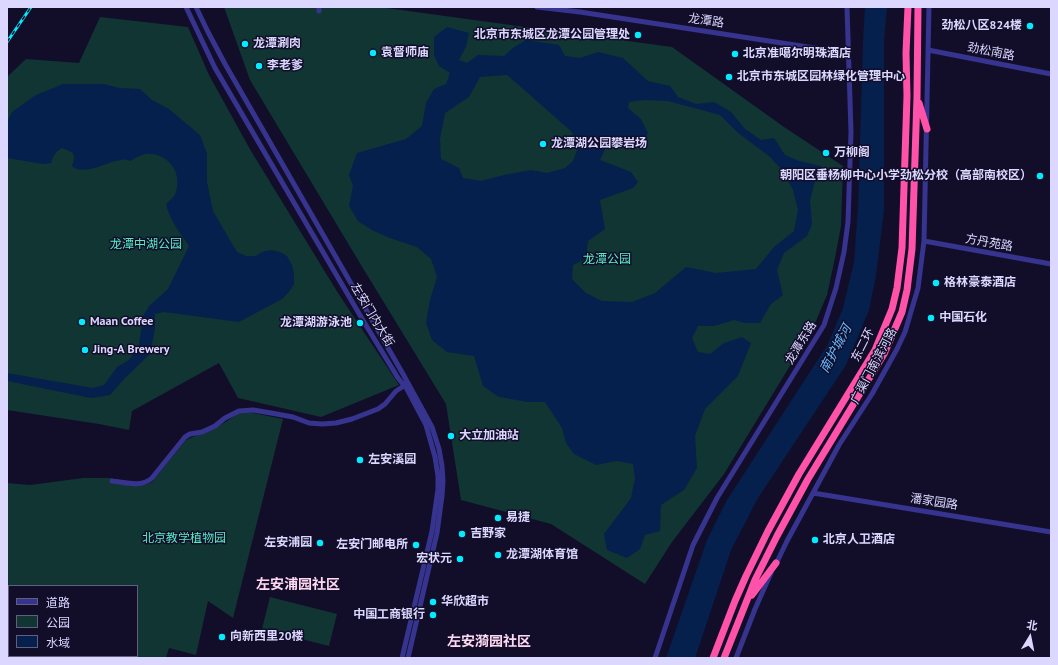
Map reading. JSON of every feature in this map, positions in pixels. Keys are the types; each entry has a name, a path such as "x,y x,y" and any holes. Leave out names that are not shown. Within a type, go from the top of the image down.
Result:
{"highway":[{"name":"东二环","path":"713,658 738,595 768,531 799,474 875,350 892,309 897,288 902,248 907,96 906,54 908,7"},
{"name":"东二环","path":"724,658 755,580 777,536 808,479 884,354 902,312 908,290 912,248 917,97 918,7"},
{"path":"917,97 927,129"},
{"path":"745,605 776,563"}],"street":[{"name":"左安门内大街","path":"186,7 215,68 364,322 398,378 406,385 426,425 435,457 438,476 438,489 432,530 402,658"},
{"name":"左安门内大街","path":"196,7 228,71 406,385 432,427 439,449 443,481 437,533 408,658"},
{"name":"龙潭路","path":"537,7 580,10 847,52"},
{"name":"龙潭东路","path":"655,658 693,546 717,498 824,325 836,288 844,252 848,222 851,132 847,52 847,7"},
{"name":"广渠门南滨河路","path":"736,658 755,609 776,563 839,445 875,387 905,332 918,288 924,241 929,7"},
{"name":"劲松南路","path":"928,50 1051,74"},
{"name":"方丹苑路","path":"924,241 1051,264"},
{"path":"112,480 134,484 148,482 185,437 215,426 225,418 239,411 253,410 271,413 293,417 309,423 336,423 352,419 378,409 385,404 396,391 406,385"},
{"name":"潘家园路","path":"813,493 1051,532"}],"green space":[{"name":"龙潭公园","path":"224,7 379,7 672,47 784,127 843,166 841,226 827,295 813,328 724,474 672,542 645,584 551,524 461,500 446,404 250,80"},
{"name":"龙潭中湖公园","path":"100,17 188,27 209,75 251,151 338,293 399,385 321,417 238,398 219,363 132,411 129,430 7,410 7,77 26,59 79,63"},
{"name":"北京教学植物园","path":"239,413 253,413 283,419 233,618 208,601 196,655 169,648 166,658 116,657 138,657 138,585 8,585 7,628 7,483 30,485 83,478 110,478 145,485 152,482 186,440 224,423"},
{"path":"270,597 337,614 329,646 262,629"}],"water":[{"name":"南护城河","path":"865,7 887,7 884,40 884,210 876,276 869,310 846,365 758,498 731,550 695,658 666,658 707,540 727,500 828,344 843,308 854,262 858,208"},
{"path":"447,27 469,33 466,47 459,60 467,63 478,55 504,56 526,40 559,45 565,56 580,58 598,52 623,58 648,81 670,86 678,97 696,104 714,102 731,112 745,129 761,140 774,138 785,155 799,161 821,166 824,171 815,181 810,201 812,224 807,236 784,253 777,270 783,295 771,304 760,323 745,323 734,320 714,326 698,326 692,338 698,352 710,354 724,343 742,337 751,343 738,376 705,409 695,436 697,468 684,490 661,505 660,531 645,535 640,549 627,558 607,550 604,534 631,498 635,478 633,464 617,461 596,465 574,454 566,443 562,428 545,402 528,402 499,397 483,386 474,356 447,352 432,340 426,323 430,300 437,277 431,259 417,247 387,237 358,221 349,206 353,186 349,175 357,153 406,139 422,126 426,103 434,89 446,84 450,73 439,66 434,55 434,37","holes":["507,75 572,132 578,148 573,161 565,168 547,173 531,170 481,181 463,178 459,168 441,159 440,139 445,113 469,97 480,77","644,100 668,101 720,115 738,133 769,156 783,171 793,190 798,210 794,231 774,247 756,269 716,273 686,267 655,293 632,302 602,301 586,293 572,279 573,265 586,259 588,241 605,229 600,200 633,188 638,182 631,172 600,160 607,146 609,136 625,142 642,144 648,133 641,119 628,108 629,102"]},
{"path":"63,84 104,84 120,88 140,89 152,100 169,109 200,135 207,154 207,182 213,211 237,252 246,256 256,256 262,252 271,250 280,252 287,256 292,265 294,274 294,284 282,299 239,322 164,312 155,314 155,329 150,354 110,395 91,398 7,381 7,373 93,388 104,385 117,367 129,360 139,345 143,316 149,306 168,289 189,246 176,226 166,204 175,195 177,180 171,164 162,157 146,154 131,161 115,161 96,168 83,170 72,166 74,159 73,153 62,148 55,154 51,163 43,164 7,158 7,122 12,112 36,95"}],"railway":[{"path":"7,42 31,7"}],"place":[{"name":"劲松八区824楼","path":"1030,26"},
{"name":"北京市东城区龙潭公园管理处","path":"638,35"},
{"name":"龙潭涮肉","path":"245,44"},
{"name":"袁督师庙","path":"373,53"},
{"name":"北京准噶尔明珠酒店","path":"735,54"},
{"name":"李老爹","path":"259,66"},
{"name":"北京市东城区园林绿化管理中心","path":"729,77"},
{"name":"龙潭湖公园攀岩场","path":"543,144"},
{"name":"万柳阁","path":"826,153"},
{"name":"朝阳区垂杨柳中心小学劲松分校（高部南校区）","path":"1040,176"},
{"name":"格林豪泰酒店","path":"936,283"},
{"name":"中国石化","path":"931,318"},
{"name":"Maan Coffee","path":"82,322"},
{"name":"龙潭湖游泳池","path":"360,323"},
{"name":"Jing-A Brewery","path":"85,350"},
{"name":"大立加油站","path":"451,436"},
{"name":"左安溪园","path":"360,460"},
{"name":"易捷","path":"498,518"},
{"name":"吉野家","path":"462,534"},
{"name":"北京人卫酒店","path":"815,540"},
{"name":"左安浦园","path":"320,543"},
{"name":"左安门邮电所","path":"416,545"},
{"name":"龙潭湖体育馆","path":"498,555"},
{"name":"宏状元","path":"460,559"},
{"name":"华欣超市","path":"433,602"},
{"name":"中国工商银行","path":"433,615"},
{"name":"向新西里20楼","path":"222,637"}],"district":[{"name":"左安浦园社区","path":"298,585"},
{"name":"左安漪园社区","path":"489,642"}]}
